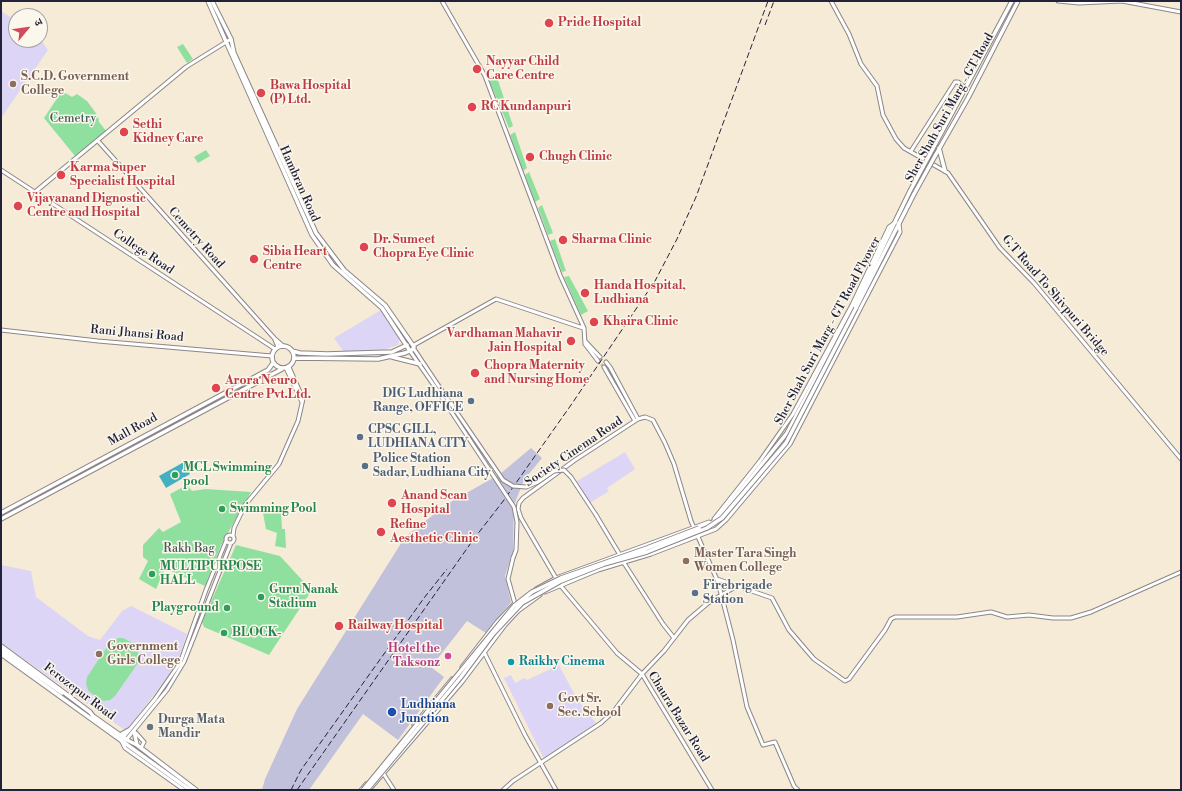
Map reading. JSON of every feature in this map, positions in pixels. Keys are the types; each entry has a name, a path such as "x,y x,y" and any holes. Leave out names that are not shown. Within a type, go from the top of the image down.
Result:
{"main road":[{"name":"Hambran Road","path":"208,1 229,40"},
{"name":"Hambran Road","path":"212,1 229,40 230,54 312,235 336,268 382,308 411,347"},
{"name":"Sher Shah Suri Marg - GT Road","path":"897,223 910,191 1012,1"},
{"name":"Sher Shah Suri Marg - GT Road","path":"897,223 968,98 1018,1"},
{"path":"939,148 945,171"},
{"name":"Sher Shah Suri Marg - GT Road Flyover","path":"368,790 464,673 493,634 522,603 561,581 604,564 647,552 707,528 722,518 786,443 897,223"},
{"name":"Sher Shah Suri Marg - GT Road Flyover","path":"362,790 514,606 532,592 560,578 647,548 708,524 720,516 787,433 895,228"},
{"path":"294,358 286,368 273,363 272,356 277,348 283,346 300,353 327,354 392,352 411,347"},
{"path":"294,358 378,359 390,357 411,347"},
{"path":"292,351 294,358"},
{"path":"390,357 420,364"},
{"name":"Mall Road","path":"1,513 268,370 273,363"},
{"name":"Mall Road","path":"1,518 266,377 286,368"},
{"name":"Ferozepur Road","path":"1,646 58,688 123,740 142,748 196,790"},
{"path":"1,650 93,716"},
{"path":"1,654 123,740 190,790"},
{"path":"123,740 133,730"},
{"path":"133,730 137,745"}],"street":[{"path":"442,1 485,76 560,275 584,328 585,341 590,353 598,361"},
{"name":"G.T Road To Shivpuri Bridge","path":"831,1 861,64 877,86 883,115 890,132 900,145 945,171 1000,248 1034,283 1181,459"},
{"path":"1058,1 1074,3 1122,1 1181,12"},
{"path":"35,192 186,67 229,40"},
{"path":"911,151 954,82 958,82 965,88"},
{"name":"Cemetry Road","path":"98,141 274,339 283,346"},
{"name":"College Road","path":"1,170 277,348"},
{"path":"362,790 497,622 515,604 532,591 556,578 694,526 712,521 716,518 780,435 793,414 852,305 889,227 897,223 900,232 790,444 726,520 716,529 627,562 598,570 539,595 518,611 484,652 462,682 384,774 368,790"},
{"path":"411,347 496,299 584,328"},
{"name":"Rani Jhansi Road","path":"1,330 98,341 272,356"},
{"path":"274,339 277,348"},
{"path":"585,341 600,357"},
{"path":"411,347 435,388 514,507 517,522 516,550 508,579 518,611"},
{"path":"411,347 503,480 513,486 526,487 538,482 554,471 564,470 571,477 620,555"},
{"path":"606,362 637,420"},
{"path":"604,367 637,420"},
{"path":"133,730 180,663 206,590 226,540 234,528 245,505 264,484 279,464 298,420 303,398 296,382 286,368"},
{"path":"286,368 302,402"},
{"path":"637,420 645,417 653,420 674,464 694,526 722,594 747,707 763,745 775,742 794,786 798,790"},
{"name":"Society Cinema Road","path":"560,585 521,518 518,509 519,503 575,460 637,420"},
{"path":"184,790 125,748 123,740 167,690 184,662 231,543 234,540 234,528"},
{"path":"229,535 233,536"},
{"path":"226,540 231,543"},
{"path":"627,562 663,624 674,638"},
{"path":"717,580 772,598 789,630 814,659 845,681 849,679 885,630 891,618 895,616 957,617 991,612 1009,617 1029,615 1053,618 1071,618 1091,612 1181,572"},
{"name":"Chaura Bazar Road","path":"560,585 617,653 642,674 712,790"},
{"path":"503,790 513,781 601,723 614,711 642,674 693,615 735,586"},
{"path":"484,652 556,790"},
{"path":"133,730 144,742 142,748"},
{"path":"378,769 384,774 394,790"}],"shaded area":[{"name":"S.C.D. Government College","path":"1,11 8,16 8,48 47,48 48,50 1,118"},
{"path":"381,310 400,337 398,345 380,351 343,351 334,338"},
{"path":"531,448 542,458 524,480 514,505 513,551 505,576 511,602 486,633 467,621 431,667 444,677 398,740 363,714 309,790 262,790 265,779 297,709 405,537 447,504 500,474"},
{"path":"625,452 635,469 607,488 609,491 590,503 577,481"},
{"name":"Government Girls College","path":"1,565 31,571 36,597 88,636 100,640 122,611 131,606 187,634 176,666 126,731 1,643"},
{"name":"Govt Sr. Sec. School","path":"559,665 577,699 596,723 544,759 504,678 511,675 515,683 524,678 527,680"}],"green space":[{"path":"183,44 193,59 187,63 177,47"},
{"path":"496,74 513,126 509,128 488,78"},
{"name":"Cemetry","path":"62,91 72,97 77,94 87,101 98,116 99,122 107,132 75,156 44,118"},
{"path":"515,132 527,168 523,171 510,135"},
{"path":"206,150 210,156 198,163 194,157"},
{"path":"529,172 540,199 535,202 525,175"},
{"path":"542,205 553,233 548,235 538,208"},
{"path":"555,239 566,271 562,272 550,241"},
{"path":"569,276 588,311 581,315 564,277"},
{"name":"Rakh Bag","path":"187,485 192,491 206,489 251,492 221,545 205,586 160,566 165,570 156,589 139,579 148,561 143,557 143,545 159,528 163,532 181,522 170,494"},
{"path":"267,506 281,512 282,529 285,529 286,548 275,546 277,533 266,529 263,513"},
{"name":"Guru Nanak Stadium","path":"236,545 280,556 303,581 310,593 269,655 204,627 202,622"},
{"path":"118,638 123,638 135,644 138,651 138,663 115,696 110,700 104,701 98,699 88,690 86,684 87,677 111,641"}],"water":[{"name":"MCL Swimming pool","path":"184,462 190,474 166,488 159,476"}],"tunnel":[{"path":"598,361 604,367"}],"railway":[{"path":"297,790 473,540 504,500 571,405 655,281 677,239 696,197 768,1"},
{"path":"765,25 774,1"},
{"path":"291,790 301,770 424,598 447,569"}],"place":[{"name":"Pride Hospital","path":"549,23"},
{"name":"Nayyar Child Care Centre","path":"477,69"},
{"name":"S.C.D. Government College","path":"13,84"},
{"name":"Bawa Hospital (P) Ltd.","path":"261,93"},
{"name":"RC Kundanpuri","path":"472,107"},
{"name":"Sethi Kidney Care","path":"124,132"},
{"name":"Chugh Clinic","path":"530,157"},
{"name":"Karma Super Specialist Hospital","path":"61,175"},
{"name":"Vijayanand Dignostic Centre and Hospital","path":"18,206"},
{"name":"Sharma Clinic","path":"563,240"},
{"name":"Dr. Sumeet Chopra Eye Clinic","path":"364,247"},
{"name":"Sibia Heart Centre","path":"254,259"},
{"name":"Handa Hospital, Ludhiana","path":"585,293"},
{"name":"Khaira Clinic","path":"594,322"},
{"name":"Vardhaman Mahavir Jain Hospital","path":"571,341"},
{"name":"Chopra Maternity and Nursing Home","path":"475,373"},
{"name":"Arora Neuro Centre Pvt.Ltd.","path":"216,388"},
{"name":"DIG Ludhiana Range, OFFICE","path":"471,401"},
{"name":"CPSC GILL, LUDHIANA CITY","path":"360,437"},
{"name":"Police Station Sadar, Ludhiana City","path":"365,466"},
{"name":"MCL Swimming pool","path":"175,475"},
{"name":"Anand Scan Hospital","path":"392,503"},
{"name":"Swimming Pool","path":"222,509"},
{"name":"Refine Aesthetic Clinic","path":"381,532"},
{"name":"Master Tara Singh Women College","path":"686,561"},
{"name":"MULTIPURPOSE HALL","path":"152,574"},
{"name":"Firebrigade Station","path":"695,593"},
{"name":"Guru Nanak Stadium","path":"261,597"},
{"name":"Playground","path":"227,608"},
{"name":"Railway Hospital","path":"339,626"},
{"name":"BLOCK-","path":"224,633"},
{"name":"Government Girls College","path":"99,654"},
{"name":"Hotel the Taksonz","path":"448,656"},
{"name":"Raikhy Cinema","path":"511,662"},
{"name":"Govt Sr. Sec. School","path":"550,706"},
{"name":"Ludhiana Junction","path":"392,712"},
{"name":"Durga Mata Mandir","path":"150,727"}]}
